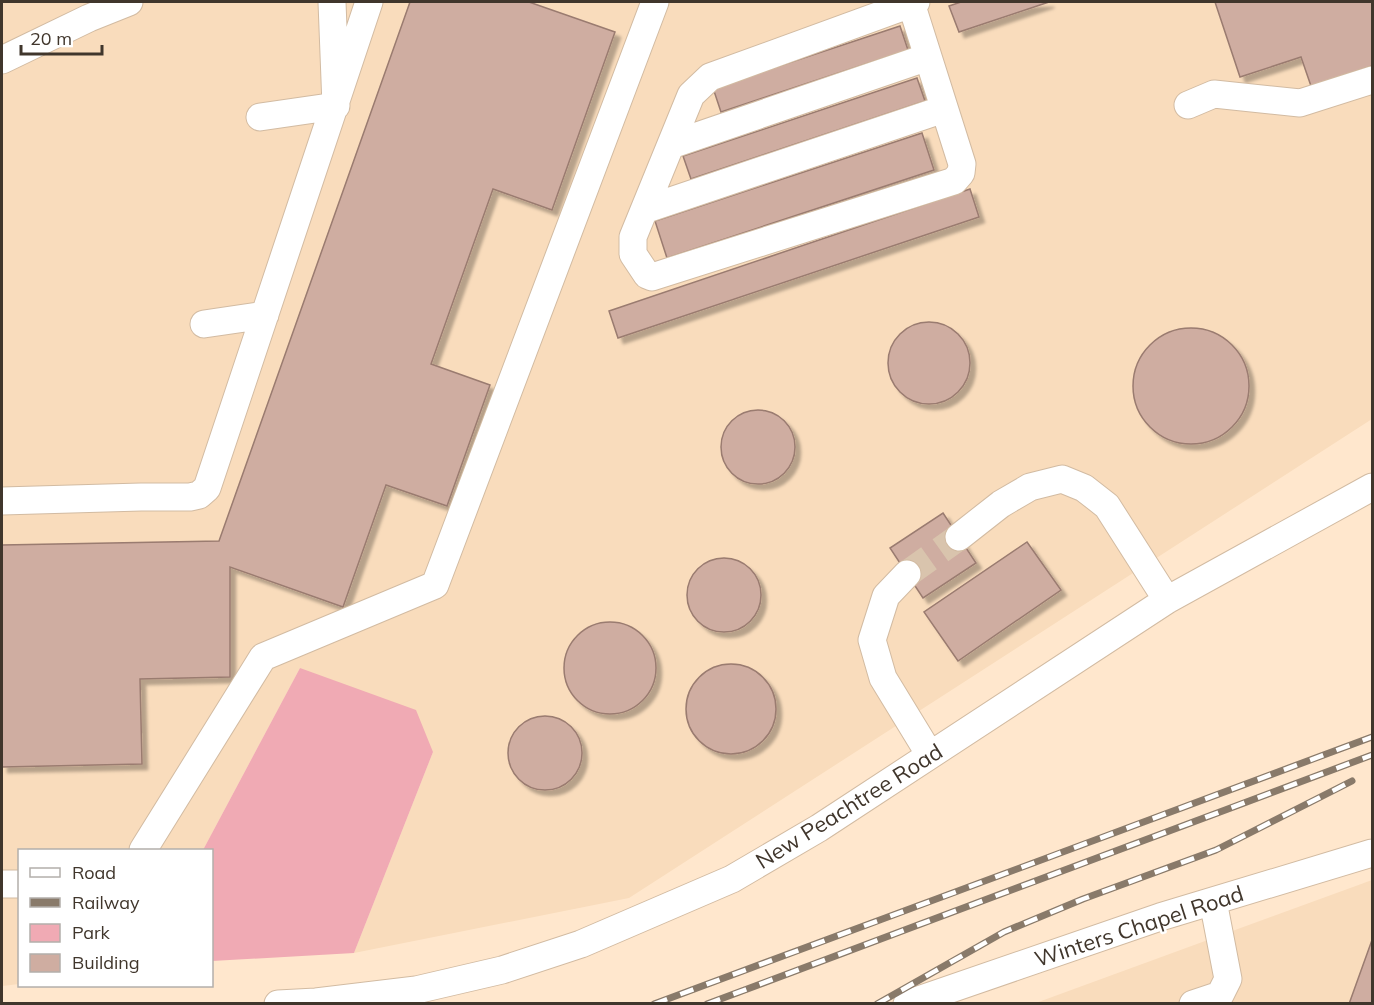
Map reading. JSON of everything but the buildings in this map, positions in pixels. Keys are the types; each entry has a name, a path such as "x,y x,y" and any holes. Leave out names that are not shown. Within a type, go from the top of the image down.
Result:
{"street":[{"path":"2,60 88,10 129,2"},
{"path":"332,2 336,105"},
{"path":"2,501 190,497 199,495 207,488 369,2"},
{"path":"144,849 263,657 435,585 655,2"},
{"path":"913,2 928,57 962,164 961,173 954,181 652,277 647,275 633,254 633,237 691,95 710,76 913,2"},
{"path":"671,145 928,57"},
{"path":"1188,105 1214,94 1300,103 1372,80"},
{"path":"260,117 336,105"},
{"path":"644,210 944,109"},
{"path":"204,324 265,315"},
{"path":"959,537 1001,504 1030,487 1062,479 1084,488 1107,506 1167,600"},
{"name":"New Peachtree Road","path":"278,1004 316,1002 416,990 502,970 582,944 732,879 819,828 1167,600 1372,487"},
{"path":"908,574 886,596 872,640 883,678 930,755"},
{"name":"Winters Chapel Road","path":"907,1004 1149,921 1372,854"},
{"path":"2,884 18,884"},
{"path":"1193,1004 1221,995 1228,980 1213,902"}],"shaded area":[{"path":"2,2 1372,2 1372,419 629,898 354,953 433,752 300,668 204,849 18,849 18,984 2,986"},
{"path":"1372,880 1372,1003 1033,1004 1353,887"}],"green space":[{"path":"300,668 416,710 433,752 354,953 213,961 213,849 204,849"}],"tunnel":[{"path":"907,574 959,537"}],"railway":[{"path":"654,1004 1372,737"},
{"path":"707,1004 1372,755"},
{"path":"877,1004 1004,932 1083,899 1216,850 1352,781"}]}
